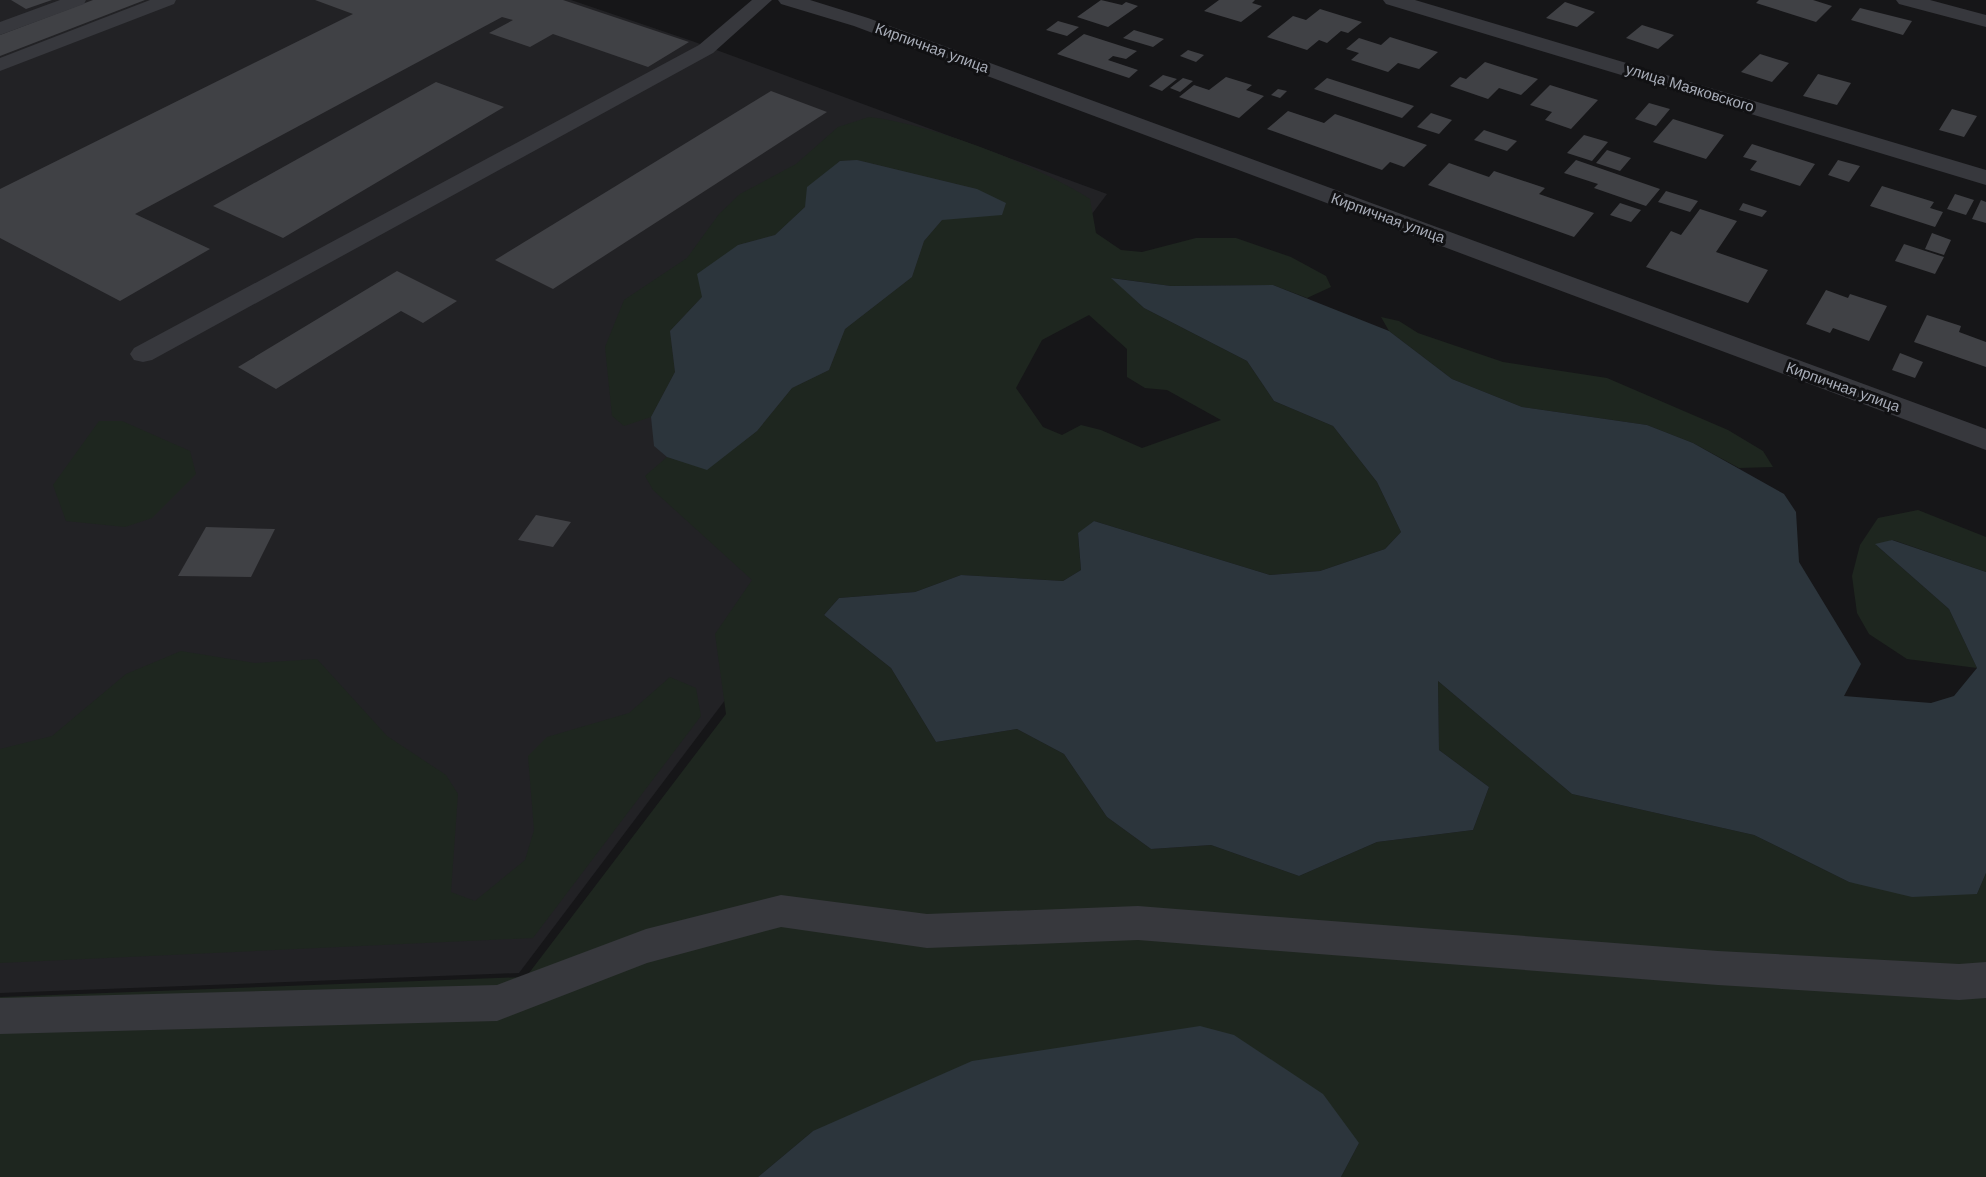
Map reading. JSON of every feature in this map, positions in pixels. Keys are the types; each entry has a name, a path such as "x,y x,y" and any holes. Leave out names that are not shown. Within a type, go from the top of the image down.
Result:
{"street":[{"name":"Кирпичная улица","path":"788,0 861,22 1986,440"},
{"name":"улица Маяковского","path":"1393,0 1986,178"},
{"path":"1906,0 1986,21"}],"lane":[{"path":"0,29 77,0"},
{"path":"0,65 167,0"},
{"path":"143,354 706,49 763,0"},
{"path":"0,6 22,20"},
{"path":"0,1016 497,1003 646,946 781,911 927,931 1138,923 1718,968 1959,982 1986,980"}],"shaded area":[{"path":"0,0 571,0 692,41 1107,194 519,973 0,993"},
{"path":"869,117 894,121 952,137 1013,160 1090,199 1096,233 1121,250 1142,252 1196,238 1236,238 1291,257 1326,276 1331,287 1307,298 1273,285 1171,286 1112,278 1144,308 1247,361 1274,401 1333,426 1377,482 1401,532 1385,549 1320,571 1270,575 1094,521 1078,534 1081,570 1063,581 961,575 915,592 839,598 824,615 891,668 936,742 1017,729 1064,754 1107,817 1151,849 1211,845 1299,876 1377,842 1473,830 1489,787 1439,750 1438,681 1572,794 1754,835 1849,882 1977,894 1986,873 1986,1177 1341,1177 1359,1143 813,1131 758,1177 0,1177 0,997 526,977 726,714 715,634 752,580 653,490 645,476 667,457 707,469 757,431 792,388 829,370 845,329 912,277 924,241 942,220 977,189 857,160 839,161 805,207 775,235 738,245 702,297 670,331 675,372 651,417 624,426 612,416 605,347 624,300 687,258 719,214 740,194 796,164 838,127","holes":["1089,315 1127,349 1127,377 1145,388 1167,390 1221,420 1142,448 1101,430 1081,425 1062,435 1043,427 1016,388 1042,340"]},
{"path":"857,160 977,189 1006,203 1002,215 942,220 924,241 912,277 845,329 829,370 792,388 757,431 707,470 667,457 654,446 651,417 675,372 670,331 702,297 697,274 738,245 775,235 805,207 807,187 840,161"},
{"path":"1111,278 1171,286 1273,285 1389,331 1452,379 1522,407 1647,425 1693,443 1784,494 1796,512 1799,562 1861,664 1844,696 1931,703 1954,696 1977,668 1949,609 1875,544 1892,540 1986,572 1986,873 1977,894 1912,897 1849,882 1754,835 1572,794 1438,681 1439,750 1489,787 1473,830 1377,842 1299,876 1211,845 1151,849 1107,817 1064,754 1017,729 936,742 891,668 824,615 839,598 915,592 961,575 1063,581 1081,570 1078,533 1094,521 1270,575 1320,571 1385,549 1401,532 1377,482 1333,426 1274,401 1247,361 1144,308"},
{"path":"1381,317 1399,321 1418,333 1503,362 1607,378 1728,430 1763,451 1773,467 1739,468 1693,443 1647,425 1522,407 1452,379 1389,331"},
{"path":"99,421 122,421 190,451 196,474 152,518 125,527 66,521 53,485"},
{"path":"1918,510 1986,537 1986,572 1893,540 1876,545 1949,609 1977,668 1907,659 1869,634 1857,613 1852,576 1860,545 1878,518"},
{"path":"181,651 255,663 317,659 387,736 446,775 458,794 451,892 475,901 525,860 534,830 528,756 547,737 629,713 670,677 696,688 701,716 533,938 0,963 0,749 52,736 126,674"},
{"path":"1200,1026 1234,1035 1323,1094 1359,1143 1341,1177 758,1177 813,1131 972,1061"}],"building":[{"path":"11,0 52,0 26,9"},
{"path":"93,0 145,0 0,56 0,35"},
{"path":"315,0 563,0 689,42 648,67 553,34 530,47 489,33 513,20 502,17 135,214 210,249 120,301 0,238 0,189 353,14"},
{"path":"1101,0 1122,5 1126,2 1138,6 1108,27 1077,17"},
{"path":"1219,0 1255,0 1252,3 1262,6 1241,22 1204,11"},
{"path":"1759,0 1813,0 1832,6 1816,22 1756,3"},
{"path":"1565,2 1595,12 1577,27 1546,18"},
{"path":"1860,8 1912,21 1903,35 1851,20"},
{"path":"1320,9 1362,22 1348,33 1341,31 1327,43 1319,40 1307,50 1267,37 1293,16 1306,20"},
{"path":"1058,21 1079,27 1067,36 1046,30"},
{"path":"1642,25 1674,35 1658,49 1626,38"},
{"path":"1134,30 1164,39 1153,47 1123,38"},
{"path":"1084,34 1137,51 1126,59 1113,56 1108,60 1138,70 1129,78 1057,54"},
{"path":"1390,37 1438,52 1419,69 1398,63 1388,72 1351,60 1359,53 1346,49 1359,38 1381,45"},
{"path":"1188,50 1204,55 1196,62 1180,56"},
{"path":"1760,54 1789,63 1772,82 1741,72"},
{"path":"1485,62 1538,79 1521,95 1499,88 1488,99 1450,86 1460,77 1466,79"},
{"path":"1818,74 1851,83 1837,105 1803,96"},
{"path":"1163,75 1177,79 1162,91 1149,86"},
{"path":"1226,77 1252,85 1246,90 1264,96 1239,118 1179,97 1194,85 1209,90"},
{"path":"1183,78 1193,81 1180,92 1170,88"},
{"path":"1327,78 1414,106 1402,118 1314,89"},
{"path":"436,82 504,107 283,238 213,206"},
{"path":"1550,85 1598,100 1571,129 1545,120 1552,112 1530,105"},
{"path":"1278,89 1287,91 1280,98 1271,95"},
{"path":"771,91 827,112 553,289 495,260"},
{"path":"1649,103 1670,109 1656,126 1635,119"},
{"path":"1952,109 1977,116 1964,137 1939,130"},
{"path":"1288,111 1324,123 1335,114 1427,145 1404,167 1390,162 1382,170 1267,129"},
{"path":"1431,113 1452,120 1439,134 1417,127"},
{"path":"1673,119 1724,135 1706,159 1653,142"},
{"path":"1484,130 1517,141 1507,151 1474,140"},
{"path":"1584,135 1608,142 1592,161 1567,153"},
{"path":"1752,144 1815,164 1800,186 1750,170 1757,161 1743,157"},
{"path":"1607,150 1631,158 1620,171 1596,163"},
{"path":"1576,160 1660,189 1646,206 1594,188 1598,184 1564,173"},
{"path":"1838,160 1860,166 1849,182 1828,175"},
{"path":"1449,163 1489,177 1494,171 1545,188 1539,194 1594,213 1574,237 1428,185"},
{"path":"1882,186 1934,202 1930,208 1943,212 1935,227 1870,206"},
{"path":"1666,191 1698,201 1690,212 1658,202"},
{"path":"1955,194 1974,200 1966,215 1947,209"},
{"path":"1981,200 1986,202 1986,223 1972,219"},
{"path":"1620,203 1641,210 1631,222 1610,215"},
{"path":"1743,203 1767,211 1762,217 1739,210"},
{"path":"1700,209 1737,221 1716,252 1768,270 1748,303 1646,267 1671,231 1681,235"},
{"path":"1932,233 1951,240 1944,255 1925,249"},
{"path":"1904,244 1944,257 1935,274 1895,261"},
{"path":"397,271 457,301 423,323 401,311 276,389 238,367"},
{"path":"1826,290 1848,298 1850,294 1887,306 1869,341 1833,328 1830,333 1806,324"},
{"path":"1927,315 1961,326 1959,332 1986,342 1986,367 1914,342"},
{"path":"1900,353 1923,362 1915,378 1892,370"},
{"path":"536,515 571,522 553,547 518,540"},
{"path":"206,527 275,529 251,577 178,576"}]}
